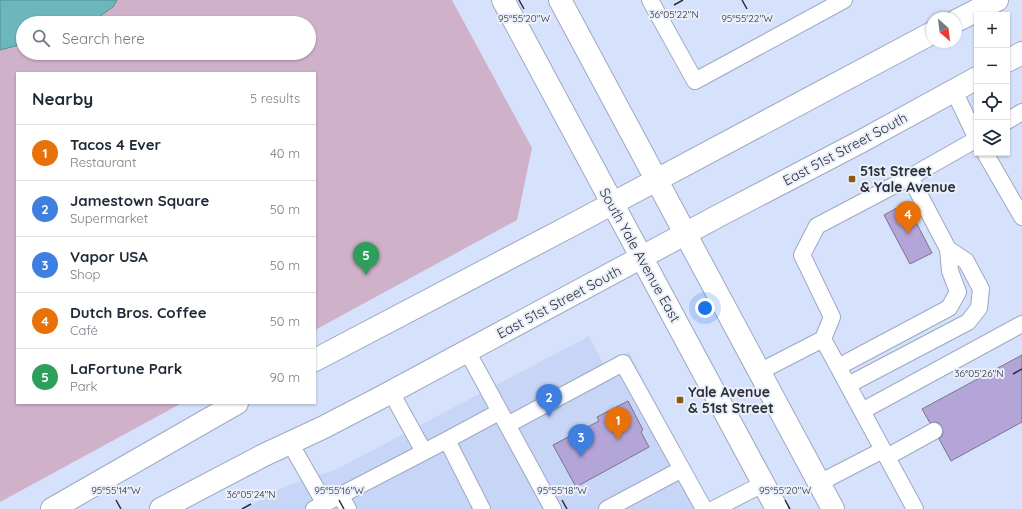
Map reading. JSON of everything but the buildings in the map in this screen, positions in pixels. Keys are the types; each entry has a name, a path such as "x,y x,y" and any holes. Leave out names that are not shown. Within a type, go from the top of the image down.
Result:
{"main road":[{"name":"South Yale Avenue East","path":"503,0 777,509"},
{"path":"560,0 833,509"},
{"path":"962,18 997,0"},
{"path":"316,359 926,36"},
{"path":"1010,59 1022,52"},
{"name":"East 51st Street South","path":"161,509 264,455 391,392 974,80"},
{"path":"52,509 236,404"}],"lane":[{"path":"650,0 695,82 844,0"},
{"path":"954,91 974,133"},
{"path":"1009,120 1022,112"},
{"path":"759,372 823,340 832,317 802,255 817,226 910,177 974,141"},
{"path":"987,156 1022,217"},
{"path":"838,367 949,308 958,292 950,271 948,248 910,177"},
{"path":"848,385 968,322 979,308 980,289 977,282 966,261 948,248"},
{"path":"862,411 1022,324"},
{"path":"823,340 915,509"},
{"path":"467,351 553,509"},
{"path":"290,443 319,506 344,502 357,486 447,440 503,418 623,363 704,509"},
{"path":"391,392 424,452"},
{"path":"819,483 934,431"},
{"path":"447,440 482,509"},
{"path":"607,509 682,469"},
{"path":"714,509 763,484"}],"shaded area":[{"path":"0,0 452,0 532,148 517,220 316,329 316,72 16,72 16,404 180,404 0,502"},
{"path":"0,0 117,0 113,7 100,16 16,16 16,46 0,50"},
{"path":"589,336 604,365 629,352 712,509 244,509 288,485 335,470"}],"place":[{"name":"51st Street & Yale Avenue","path":"852,179"},
{"name":"Dutch Bros. Coffee","path":"908,234"},
{"name":"LaFortune Park","path":"366,275"},
{"name":"Yale Avenue & 51st Street","path":"680,400"},
{"name":"Jamestown Square","path":"549,417"},
{"name":"Tacos 4 Ever","path":"618,440"},
{"name":"Vapor USA","path":"581,457"}]}
